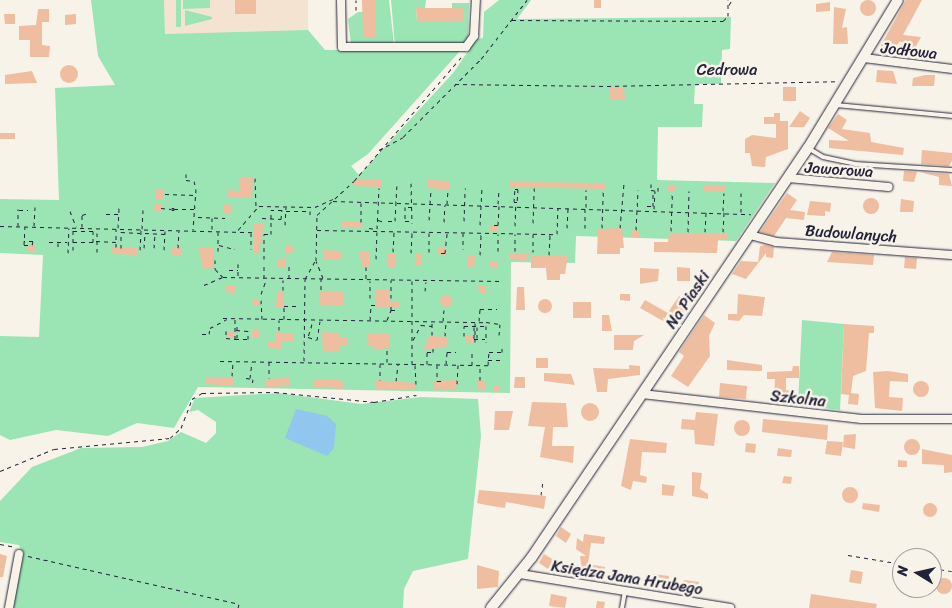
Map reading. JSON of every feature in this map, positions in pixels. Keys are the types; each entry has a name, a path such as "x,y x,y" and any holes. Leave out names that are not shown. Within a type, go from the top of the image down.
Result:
{"street":[{"path":"341,0 342,48 466,46 474,36 476,0"},
{"name":"Na Piaski","path":"491,608 520,574 750,235 836,105 898,0"},
{"name":"Jodłowa","path":"864,58 952,69"},
{"name":"Jaworowa","path":"788,178 889,187"},
{"name":"Budowlanych","path":"750,235 776,242 952,255"},
{"name":"Szkolna","path":"642,394 862,419 952,419"},
{"path":"9,608 19,554"},
{"name":"Księdza Jana Hrubego","path":"520,574 704,606 730,608"}],"lane":[{"path":"836,105 952,116"},
{"path":"808,148 823,157 855,164 952,170"},
{"path":"622,608 624,591"}],"path":[{"path":"356,0 356,10"},
{"path":"378,149 403,137 455,84 512,20 527,0"},
{"path":"512,20 720,21 727,18 728,0"},
{"path":"728,8 732,0"},
{"path":"321,290 322,278 316,258 317,215 340,194 378,149 451,70 466,46"},
{"name":"Cedrowa","path":"455,84 607,86 850,81"},
{"path":"186,174 186,180 194,181 195,209 193,230"},
{"path":"255,178 256,210"},
{"path":"411,183 413,204 413,208 412,222 404,221 405,207 413,208"},
{"path":"620,228 620,209 624,183"},
{"path":"651,184 654,190 654,210"},
{"path":"654,190 658,185"},
{"path":"388,221 395,221 397,186"},
{"path":"376,259 379,188"},
{"path":"464,221 465,188"},
{"path":"480,225 482,188"},
{"path":"533,223 534,188"},
{"path":"515,226 516,202 514,189 518,189 516,202"},
{"path":"429,220 431,190"},
{"path":"444,222 448,190"},
{"path":"494,225 498,225 499,190"},
{"path":"585,228 586,190"},
{"path":"636,230 638,190"},
{"path":"602,228 603,191"},
{"path":"688,232 689,191"},
{"path":"723,232 724,192"},
{"path":"671,231 672,193"},
{"path":"741,193 741,212"},
{"path":"165,194 195,195"},
{"path":"238,231 256,210 271,206 318,207 340,194"},
{"path":"333,201 378,204 724,211 741,212 756,218"},
{"path":"361,203 361,222"},
{"path":"116,247 118,206"},
{"path":"264,260 264,234 271,234 271,206"},
{"path":"647,206 654,206"},
{"path":"34,207 34,227"},
{"path":"285,225 286,207"},
{"path":"316,230 557,234 558,207"},
{"path":"568,207 568,228"},
{"path":"161,208 195,209"},
{"path":"18,227 18,210 28,210"},
{"path":"140,250 143,210"},
{"path":"262,218 281,219 282,210 271,210"},
{"path":"286,210 310,211 310,217"},
{"path":"705,232 706,211"},
{"path":"70,212 76,228"},
{"path":"82,228 82,214 88,213"},
{"path":"106,214 118,214"},
{"path":"198,217 225,218"},
{"path":"212,218 212,230"},
{"path":"377,220 384,222"},
{"path":"0,226 252,232 251,249"},
{"path":"24,241 33,241 32,245 24,245 24,241 25,227"},
{"path":"68,253 69,228"},
{"path":"73,228 73,250"},
{"path":"369,228 377,230"},
{"path":"164,250 165,230"},
{"path":"178,248 179,230"},
{"path":"73,231 93,232 93,242 73,242"},
{"path":"218,231 218,251"},
{"path":"121,248 121,232 140,232"},
{"path":"393,252 394,232"},
{"path":"411,253 412,232"},
{"path":"429,232 429,252"},
{"path":"441,253 446,251 446,232"},
{"path":"463,232 463,249"},
{"path":"480,255 481,232"},
{"path":"97,233 97,252"},
{"path":"154,248 155,233"},
{"path":"498,233 498,251"},
{"path":"515,233 515,251"},
{"path":"533,233 533,252"},
{"path":"144,248 145,234 165,234"},
{"path":"550,234 550,255"},
{"path":"96,241 116,242"},
{"path":"49,242 68,242"},
{"path":"58,242 58,249"},
{"path":"218,245 234,249"},
{"path":"304,362 305,279 316,258"},
{"path":"215,260 215,269 223,277"},
{"path":"238,264 238,278"},
{"path":"289,264 289,279"},
{"path":"261,294 266,290 264,266"},
{"path":"366,267 366,280"},
{"path":"229,270 238,270"},
{"path":"204,285 223,277 503,281"},
{"path":"284,279 284,290"},
{"path":"370,280 370,298"},
{"path":"391,280 391,298"},
{"path":"412,280 412,364"},
{"path":"425,291 426,281"},
{"path":"261,300 262,319"},
{"path":"387,320 391,304"},
{"path":"370,320 371,305 375,305"},
{"path":"284,319 284,306 297,306"},
{"path":"479,322 480,309 497,309"},
{"path":"390,310 398,310"},
{"path":"444,310 446,336"},
{"path":"222,318 479,322 500,324 500,335"},
{"path":"202,334 209,334 210,328 228,319"},
{"path":"235,319 236,339"},
{"path":"279,330 280,319"},
{"path":"312,324 308,337 317,340 320,320"},
{"path":"432,321 432,335"},
{"path":"475,322 476,340 486,339"},
{"path":"236,330 237,323"},
{"path":"412,340 421,326 432,326"},
{"path":"464,336 464,326 486,326 486,342"},
{"path":"226,331 226,338 248,339 248,331 236,330"},
{"path":"220,361 488,365 489,352 502,352 502,346"},
{"path":"387,348 387,364"},
{"path":"426,364 427,352 433,352 433,348"},
{"path":"472,350 472,365"},
{"path":"446,365 447,352 456,352"},
{"path":"488,360 502,360"},
{"path":"232,376 233,361"},
{"path":"252,361 250,378 252,385"},
{"path":"269,362 269,378"},
{"path":"380,364 380,380"},
{"path":"396,381 398,364"},
{"path":"415,364 416,384"},
{"path":"437,364 437,381 442,381"},
{"path":"457,384 458,365"},
{"path":"480,365 480,380"},
{"path":"0,471 54,449 170,438 181,428 192,399 202,393 275,392 374,402 416,395"},
{"path":"541,495 544,481"},
{"path":"0,544 15,546 19,554 239,604 238,608"},
{"path":"848,555 892,562"}],"shaded area":[{"path":"164,0 308,0 308,32 165,34"}],"green space":[{"path":"91,0 164,0 165,34 308,30 325,50 460,51 368,154 351,166 359,175 454,72 476,39 483,38 484,12 499,0 531,0 517,19 731,17 730,49 722,50 721,84 695,84 694,104 703,104 702,127 658,127 657,180 775,183 736,241 576,236 575,263 511,262 510,393 198,387 174,428 137,423 108,436 56,430 10,440 0,435 0,336 39,337 43,255 0,253 0,199 59,200 55,88 115,85 98,56"},
{"path":"176,0 181,0 181,27 176,27"},
{"path":"183,0 210,0 210,8 183,9"},
{"path":"375,0 389,0 394,45 351,44 348,19 358,12 363,12 363,37 375,37"},
{"path":"391,0 426,0 425,8 416,9 417,21 464,21 464,8 452,8 452,3 469,3 468,37 464,44 395,45"},
{"path":"185,10 212,17 212,19 185,26"},
{"path":"802,320 844,324 840,410 798,405"},
{"path":"279,393 361,404 421,397 478,399 481,436 468,559 413,571 404,589 403,608 12,608 22,552 19,545 0,542 0,501 32,467 81,448 142,447 168,441 181,432 206,443 216,433 216,422 198,410 189,412 195,398"}],"water":[{"path":"296,409 327,416 336,424 334,448 327,456 285,438"}],"building":[{"path":"235,0 256,0 256,14 235,14"},
{"path":"362,0 375,0 376,37 363,37"},
{"path":"594,0 601,0 601,8 594,8"},
{"path":"868,0 874,2 876,8 874,14 868,16 862,14 860,8 862,2"},
{"path":"906,0 922,0 903,35 921,37 914,50 900,41 889,55 879,49"},
{"path":"830,2 830,11 816,12 816,4"},
{"path":"834,7 846,9 842,28 847,27 848,44 833,44"},
{"path":"416,8 464,8 464,21 417,21"},
{"path":"38,9 49,9 49,22 42,22 42,45 50,46 49,57 30,57 30,40 19,40 19,26 36,25"},
{"path":"4,14 15,14 15,24 5,24"},
{"path":"76,14 76,24 65,25 65,15"},
{"path":"69,65 75,68 78,74 75,80 69,83 63,80 60,74 63,68"},
{"path":"877,70 893,71 897,84 876,82"},
{"path":"32,71 37,83 5,84 5,75"},
{"path":"935,75 934,86 912,86 913,78"},
{"path":"783,87 796,87 796,101 783,101"},
{"path":"609,88 624,88 625,99 609,99"},
{"path":"800,111 810,118 804,127 789,127"},
{"path":"774,113 780,113 780,121 788,121 788,149 766,157 765,167 752,166 750,153 745,153 745,139 752,135 776,138 776,124 764,124 764,117 774,117"},
{"path":"838,114 847,120 842,129 870,133 871,142 904,148 903,155 829,148 829,140 849,141 828,128"},
{"path":"0,133 15,133 15,139 0,139"},
{"path":"922,150 952,153 952,161 949,166 921,164"},
{"path":"835,164 863,168 862,179 833,173"},
{"path":"904,171 917,172 914,182 903,181"},
{"path":"920,172 949,174 952,186 939,185 939,177"},
{"path":"239,177 253,177 252,198 227,198 227,190 239,191"},
{"path":"354,180 381,180 381,187 353,186"},
{"path":"428,180 450,181 450,190 428,188"},
{"path":"510,182 605,183 605,189 510,187"},
{"path":"667,185 675,185 675,192 667,192"},
{"path":"704,185 725,186 725,192 704,191"},
{"path":"156,189 163,189 163,199 156,199"},
{"path":"787,193 797,200 790,210 805,212 804,220 786,218 774,236 760,232"},
{"path":"871,198 877,200 879,206 877,212 871,214 865,212 863,206 865,200"},
{"path":"901,199 914,201 913,212 900,212"},
{"path":"810,201 831,203 830,212 825,211 825,216 807,215"},
{"path":"155,203 161,204 161,212 154,212"},
{"path":"224,204 231,205 231,213 224,213"},
{"path":"341,221 361,222 361,228 341,228"},
{"path":"254,224 264,224 259,253 254,253"},
{"path":"489,226 498,226 498,232 489,232"},
{"path":"622,228 624,248 620,248 620,254 597,254 598,229"},
{"path":"632,230 640,231 639,238 631,237"},
{"path":"669,233 728,233 728,240 718,240 717,253 654,252 654,242 668,242"},
{"path":"28,246 36,246 36,252 27,252"},
{"path":"286,246 294,246 292,253 285,253"},
{"path":"760,246 774,247 773,258 766,257 766,253 746,279 732,274 741,261 758,262"},
{"path":"198,247 213,247 214,268 203,269"},
{"path":"438,247 445,247 445,255 438,254"},
{"path":"112,248 137,248 137,255 112,254"},
{"path":"172,248 181,248 181,255 172,256"},
{"path":"323,250 341,251 341,259 323,259"},
{"path":"358,251 370,251 370,267 363,267"},
{"path":"832,252 874,255 873,265 827,262"},
{"path":"509,253 530,254 525,261 509,259"},
{"path":"388,254 395,254 396,267 388,267"},
{"path":"415,254 422,254 422,266 415,266"},
{"path":"467,255 475,256 474,268 467,268"},
{"path":"531,255 568,255 565,274 560,274 560,280 547,280 546,268 531,268"},
{"path":"905,257 917,258 916,269 904,268"},
{"path":"285,258 285,268 278,268 278,259"},
{"path":"497,261 497,268 490,268 490,262"},
{"path":"677,267 690,268 690,281 677,281"},
{"path":"640,268 659,269 658,281 640,284"},
{"path":"226,286 235,286 235,293 225,292"},
{"path":"478,286 486,286 486,293 479,293"},
{"path":"517,287 524,287 525,310 516,310"},
{"path":"376,290 390,290 390,301 399,301 399,307 376,307"},
{"path":"277,291 284,291 283,307 276,307"},
{"path":"319,291 343,292 343,305 319,306"},
{"path":"620,294 630,294 630,301 620,300"},
{"path":"738,294 765,297 762,316 744,315 739,321 728,320 728,314 737,314"},
{"path":"444,295 448,295 452,301 448,307 444,307 440,303 440,299"},
{"path":"679,296 690,302 679,318 669,311"},
{"path":"542,299 548,299 552,306 548,313 542,313 538,309 538,303"},
{"path":"252,300 260,300 260,306 253,306"},
{"path":"645,300 668,313 663,321 640,308"},
{"path":"573,302 591,302 591,318 573,318"},
{"path":"602,315 609,315 612,331 602,331"},
{"path":"704,315 715,323 709,336 710,356 688,387 671,376 684,356 679,352"},
{"path":"844,324 874,326 874,333 869,333 866,371 853,376 851,393 859,394 858,405 848,404 849,395 841,394"},
{"path":"252,330 259,330 259,338 252,337"},
{"path":"227,331 235,331 234,338 227,338"},
{"path":"276,332 294,334 294,341 282,341 282,349 267,348 267,341 275,341"},
{"path":"322,332 340,333 340,338 347,338 347,345 340,345 340,351 323,351"},
{"path":"367,334 390,334 390,348 373,350 373,345 367,345"},
{"path":"614,335 644,335 634,341 633,350 614,350"},
{"path":"429,336 448,337 448,346 423,350"},
{"path":"465,336 474,336 473,343 465,342"},
{"path":"536,358 548,358 548,368 536,368"},
{"path":"727,360 762,365 762,371 727,370"},
{"path":"629,365 640,366 640,375 608,379 607,392 597,392 593,368 629,369"},
{"path":"793,366 799,366 799,378 786,378 786,390 792,391 792,403 774,402 775,379 767,379 767,372 792,371"},
{"path":"888,371 908,374 908,382 890,381 889,397 903,398 902,411 875,408 873,372"},
{"path":"544,373 571,374 575,385 544,381"},
{"path":"233,377 233,386 206,384 206,378"},
{"path":"515,377 525,377 525,388 514,388"},
{"path":"290,378 290,386 266,387 266,379"},
{"path":"313,380 338,380 344,382 344,389 313,387"},
{"path":"375,380 415,383 415,390 375,389"},
{"path":"457,380 456,390 434,390 434,381"},
{"path":"478,380 485,381 485,389 477,389"},
{"path":"918,381 924,381 929,386 927,395 918,397 913,392 913,386"},
{"path":"720,383 747,386 746,399 719,397"},
{"path":"493,385 500,385 500,392 493,392"},
{"path":"532,402 566,403 568,427 553,427 552,446 574,446 573,463 540,457 545,427 528,426"},
{"path":"590,403 596,406 599,412 596,418 590,421 584,418 581,412 584,406"},
{"path":"495,411 513,411 509,430 494,430"},
{"path":"696,412 718,414 714,446 695,444 694,430 681,429 682,419 695,420"},
{"path":"763,419 828,425 827,440 762,432"},
{"path":"742,420 750,428 742,436 734,428"},
{"path":"856,434 855,449 843,447 844,435"},
{"path":"630,439 667,443 666,453 642,452 640,475 647,477 646,483 633,481 631,490 621,486"},
{"path":"912,439 918,441 920,447 918,453 912,455 906,453 904,447 906,441"},
{"path":"827,441 843,442 841,456 825,454"},
{"path":"746,443 756,444 755,453 745,452"},
{"path":"778,448 792,450 791,457 777,456"},
{"path":"922,449 952,455 952,472 944,473 944,465 922,464"},
{"path":"898,460 907,461 907,467 898,467"},
{"path":"692,472 702,473 700,489 708,494 708,499 692,496"},
{"path":"784,476 792,477 791,484 782,483"},
{"path":"662,484 675,486 673,496 662,495"},
{"path":"850,487 856,489 858,495 856,501 850,503 844,501 842,495 844,489"},
{"path":"479,490 546,496 544,509 506,502 505,508 477,503"},
{"path":"863,503 880,505 879,512 862,509"},
{"path":"930,503 935,505 937,510 935,515 930,517 925,515 923,510 925,505"},
{"path":"561,527 571,534 566,543 556,536"},
{"path":"584,534 605,537 604,544 591,543 588,564 605,567 603,575 582,571 580,556 586,556 576,549 577,538 583,542"},
{"path":"0,554 7,556 3,577 0,577"},
{"path":"544,554 554,560 548,569 539,563"},
{"path":"477,565 499,571 498,587 477,589"},
{"path":"851,570 863,572 861,584 849,582"},
{"path":"653,574 669,576 667,587 651,585"},
{"path":"942,579 947,579 951,583 951,589 947,593 942,593"},
{"path":"684,580 699,582 698,589 683,587"},
{"path":"551,594 567,597 565,608 549,606"},
{"path":"811,594 877,604 876,608 809,608"},
{"path":"597,601 605,602 604,608 596,608"}]}
